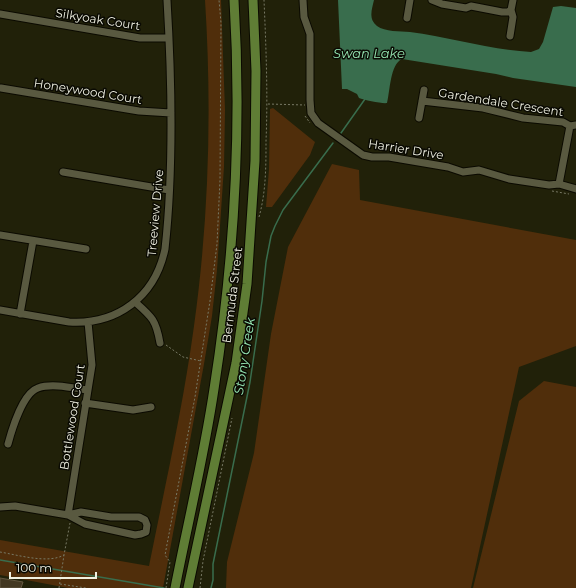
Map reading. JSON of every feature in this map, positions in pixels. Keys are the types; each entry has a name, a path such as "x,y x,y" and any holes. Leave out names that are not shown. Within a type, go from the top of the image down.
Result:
{"main road":[{"name":"Bermuda Street","path":"175,588 212,404 229,273 235,191 238,92 234,0"},
{"name":"Bermuda Street","path":"188,588 236,363 246,284 256,145 256,71 253,0"}],"street":[{"name":"Treeview Drive","path":"0,310 69,322 88,322 111,317 127,309 135,302 148,288 161,264 166,240 171,113 167,0"},
{"name":"Harrier Drive","path":"302,0 304,17 310,34 311,113 318,123 350,146 368,156 389,157 448,167 463,172 479,170 509,179 549,185 559,184 576,189"},
{"path":"407,18 410,0"},
{"path":"432,0 442,4 466,8 471,6 502,12 508,12 511,10"},
{"path":"510,36 513,17 511,10 513,0"},
{"name":"Silkyoak Court","path":"0,14 140,38 169,38"},
{"name":"Honeywood Court","path":"1,88 139,111 171,113"},
{"path":"419,118 424,90"},
{"name":"Gardendale Crescent","path":"422,101 483,108 523,118 563,122 573,125"},
{"path":"559,184 573,125"},
{"path":"63,172 169,190"},
{"path":"0,235 86,249"},
{"path":"20,314 33,241"},
{"path":"135,302 155,323 160,343"},
{"name":"Bottlewood Court","path":"68,515 92,359 88,322"},
{"path":"8,444 13,426 32,391 43,387 63,386 88,390"},
{"path":"85,404 134,410 151,407"},
{"path":"0,507 15,506 68,515 85,524 135,535 146,532 147,525 144,520 139,518 111,517 81,512 68,515"}],"path":[{"path":"166,588 170,562 165,556 210,301 217,244 220,180 221,23 219,0"},
{"path":"267,104 310,105"},
{"path":"160,343 169,346 183,357 200,361"},
{"path":"59,588 70,522 68,515"},
{"path":"0,552 50,560 64,554"},
{"path":"60,584 86,588"}],"shaded area":[{"path":"205,0 221,0 225,110 224,167 217,270 212,316 204,364 163,588 68,588 0,575 0,540 149,566 185,386 194,326 203,245 209,122"},
{"path":"273,108 315,142 310,155 272,207 266,207 269,169 270,109"},
{"path":"332,164 359,170 360,200 576,240 576,346 519,367 471,588 226,588 227,562 254,453 271,334 288,247"},
{"path":"544,381 576,387 576,588 473,588 519,401"}],"water":[{"name":"Swan Lake","path":"338,0 374,0 371,14 372,20 380,28 393,31 425,34 501,49 531,52 539,49 543,42 553,7 561,6 576,8 576,87 402,59 395,66 387,103 373,102 359,98 357,94 347,89 342,89"}],"building":[{"path":"0,578 23,582 21,588 0,588"}],"waterway":[{"name":"Stony Creek","path":"341,133 365,99"},
{"name":"Stony Creek","path":"211,588 213,580 213,564 250,382 266,262 271,236 283,210 333,143"},
{"path":"0,560 164,588"}]}
